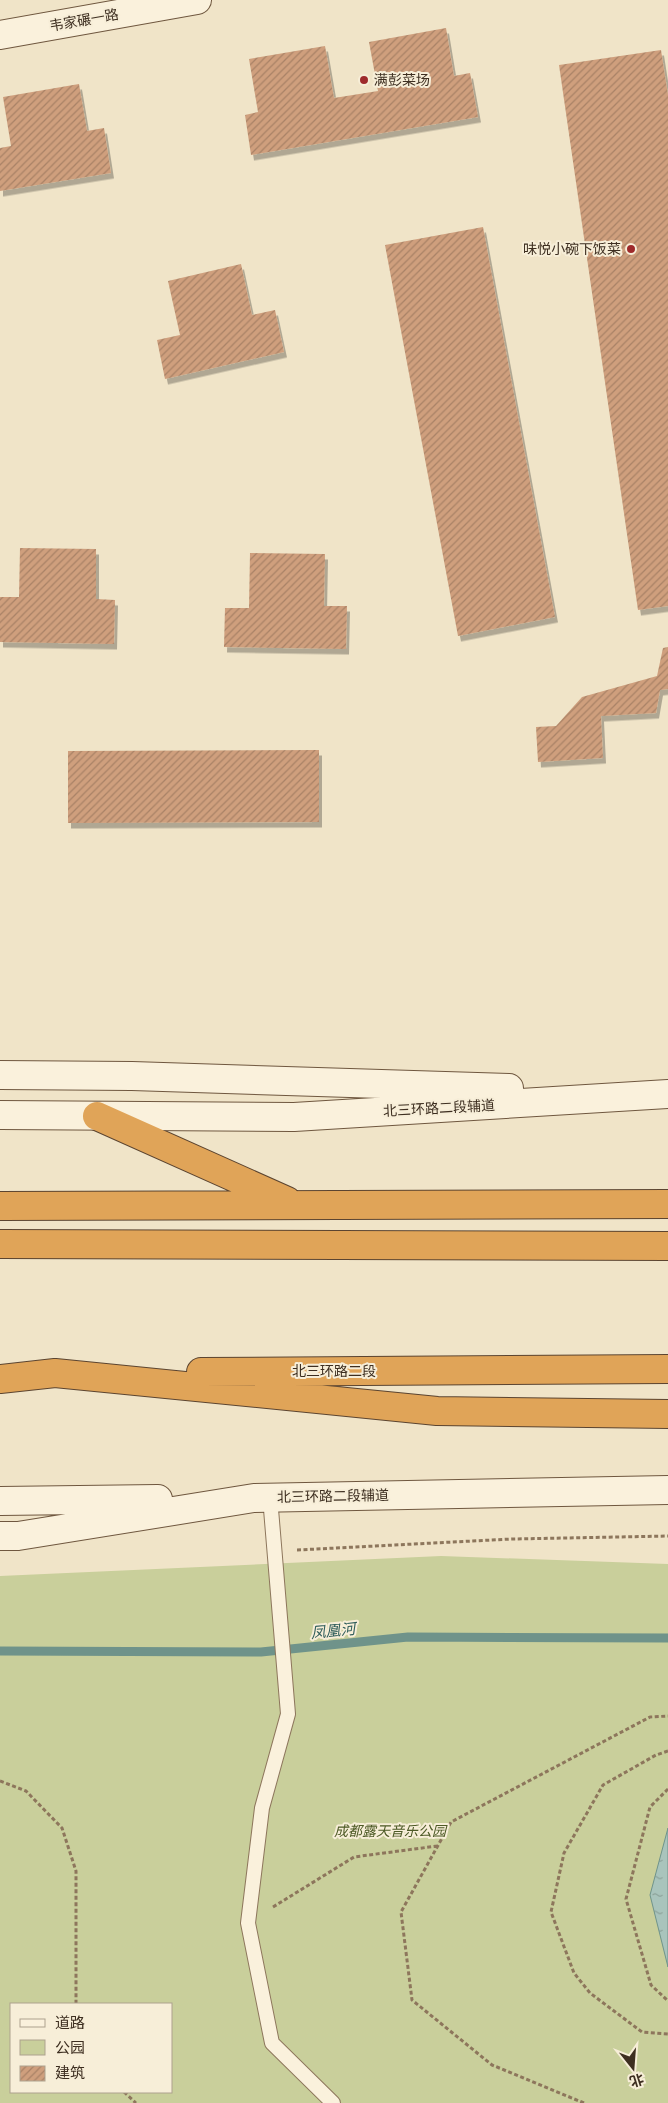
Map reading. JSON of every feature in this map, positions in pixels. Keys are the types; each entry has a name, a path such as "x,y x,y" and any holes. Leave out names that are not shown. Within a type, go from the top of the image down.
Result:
{"highway":[{"path":"97,1116 295,1204"},
{"path":"0,1206 668,1204"},
{"path":"0,1244 668,1246"},
{"name":"北三环路二段","path":"0,1372 668,1369"},
{"path":"0,1379 55,1373 437,1411 668,1414"}],"main road":[{"name":"韦家碾一路","path":"0,35 197,0"},
{"path":"0,1075 132,1076 668,1093"},
{"name":"北三环路二段辅道","path":"0,1115 294,1117 668,1093"},
{"name":"北三环路二段辅道","path":"0,1536 27,1534 262,1498 668,1490"},
{"path":"0,1502 262,1498"}],"lane":[{"path":"262,1498 274,1551 288,1714 262,1808 248,1923 272,2044 333,2103"}],"path":[{"path":"274,1551 512,1539 668,1536"},
{"path":"584,2103 492,2066 412,2000 401,1912 451,1822 650,1717 668,1716"},
{"path":"668,1751 656,1755 603,1785 564,1853 551,1912 574,1973 590,1993 642,2032 668,2034"},
{"path":"0,1781 26,1791 62,1828 68,1845 76,1871 76,2003"},
{"path":"668,1789 650,1807 626,1899 652,1985 668,2001"},
{"path":"248,1923 354,1857 437,1846"},
{"path":"125,2093 136,2103"}],"green space":[{"name":"成都露天音乐公园","path":"441,1556 668,1564 668,2103 0,2103 0,1576"}],"water":[{"path":"668,1828 668,1967 650,1895"}],"building":[{"path":"446,28 454,76 470,73 478,117 251,155 245,115 258,112 249,59 325,46 334,98 378,91 369,42"},
{"path":"661,50 668,95 668,606 638,610 559,65"},
{"path":"79,84 87,131 104,128 111,173 0,191 0,148 11,146 3,97"},
{"path":"483,227 555,617 458,636 385,245"},
{"path":"241,264 252,315 275,310 284,352 165,379 157,340 180,335 168,281"},
{"path":"20,548 96,549 96,599 115,600 114,644 0,642 0,597 19,597"},
{"path":"250,553 325,554 324,606 347,606 346,649 224,647 225,608 249,608"},
{"path":"668,647 668,689 660,690 656,713 601,716 603,758 538,762 536,727 556,726 582,697 657,676 663,648"},
{"path":"319,750 319,822 68,823 68,751"}],"waterway":[{"name":"凤凰河","path":"0,1651 261,1652 408,1637 668,1638"}],"place":[{"name":"满彭菜场","path":"364,80"},
{"name":"味悦小碗下饭菜","path":"631,249"}]}
